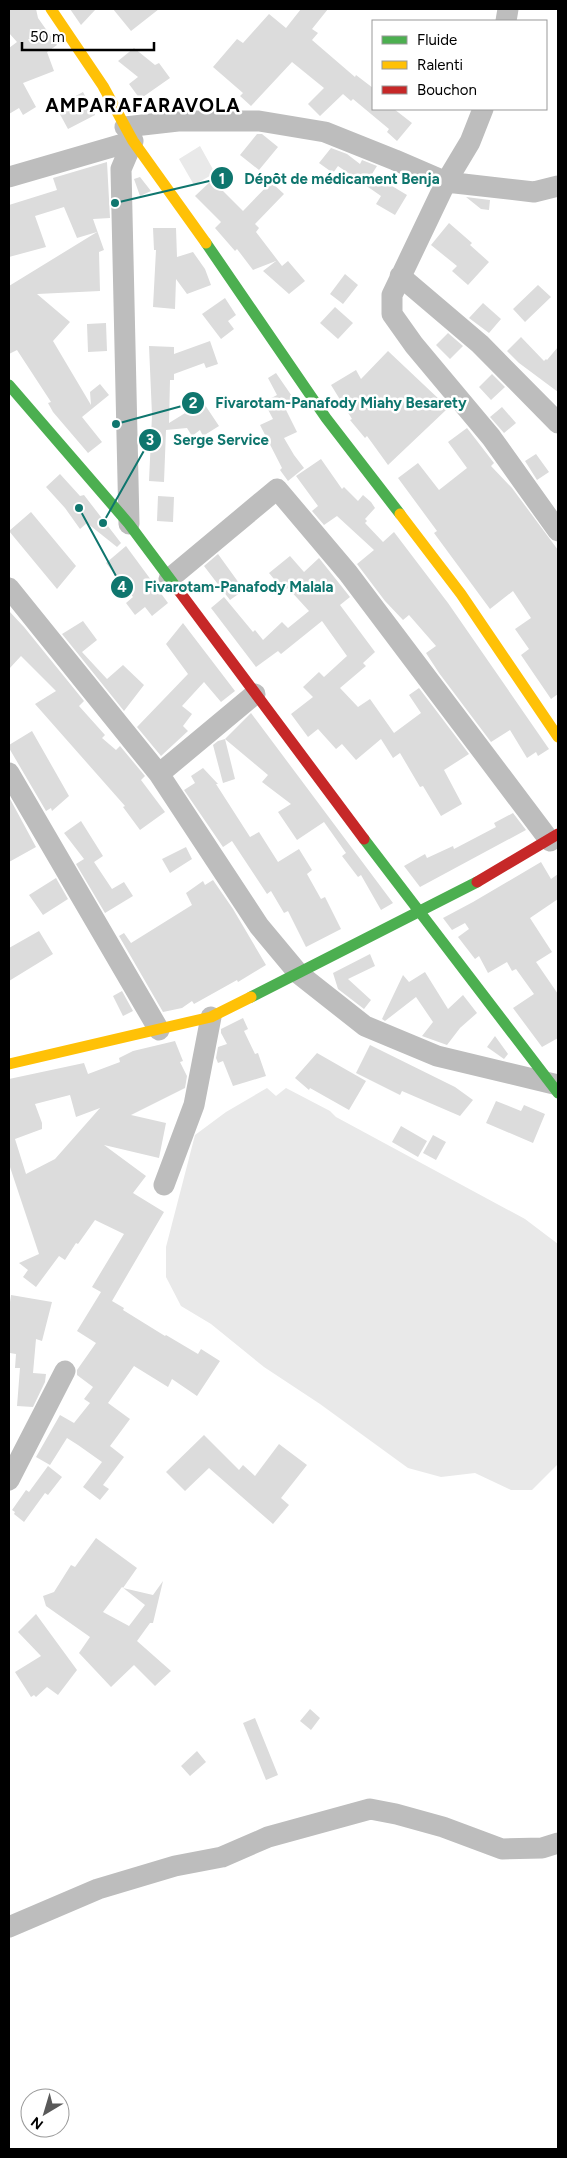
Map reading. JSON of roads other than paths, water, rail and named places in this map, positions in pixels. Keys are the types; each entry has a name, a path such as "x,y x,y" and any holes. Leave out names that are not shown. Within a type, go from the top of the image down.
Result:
{"street":[{"path":"51,9 103,86 129,134 176,199 326,418 460,594 558,737"},
{"path":"483,110 470,142 446,182 400,276 392,295 392,314 414,344 491,437 558,531"},
{"path":"9,177 129,134 178,120 259,121 325,132 446,182 534,192 558,186"},
{"path":"129,134 120,169 129,524"},
{"path":"400,276 480,344 558,423"},
{"path":"9,385 129,524 420,913 557,1088"},
{"path":"9,1064 211,1017 420,913 554,838 348,573 277,489 170,579"},
{"path":"9,588 159,774 259,926 299,974 365,1026 437,1056 557,1088"},
{"path":"159,774 255,694"},
{"path":"9,773 159,1030"},
{"path":"164,1185 194,1105 211,1017"},
{"path":"9,1480 65,1370"},
{"path":"9,1927 98,1889 175,1866 222,1857 268,1837 370,1809 443,1827 502,1849 542,1848 558,1843"}],"place":[{"name":"Dépôt de médicament Benja","path":"115,203"},
{"name":"Fivarotam-Panafody Miahy Besarety","path":"116,424"},
{"name":"Fivarotam-Panafody Malala","path":"79,508"},
{"name":"Serge Service","path":"103,523"}],"district":[{"name":"AMPARAFARAVOLA","path":"143,105"}]}
